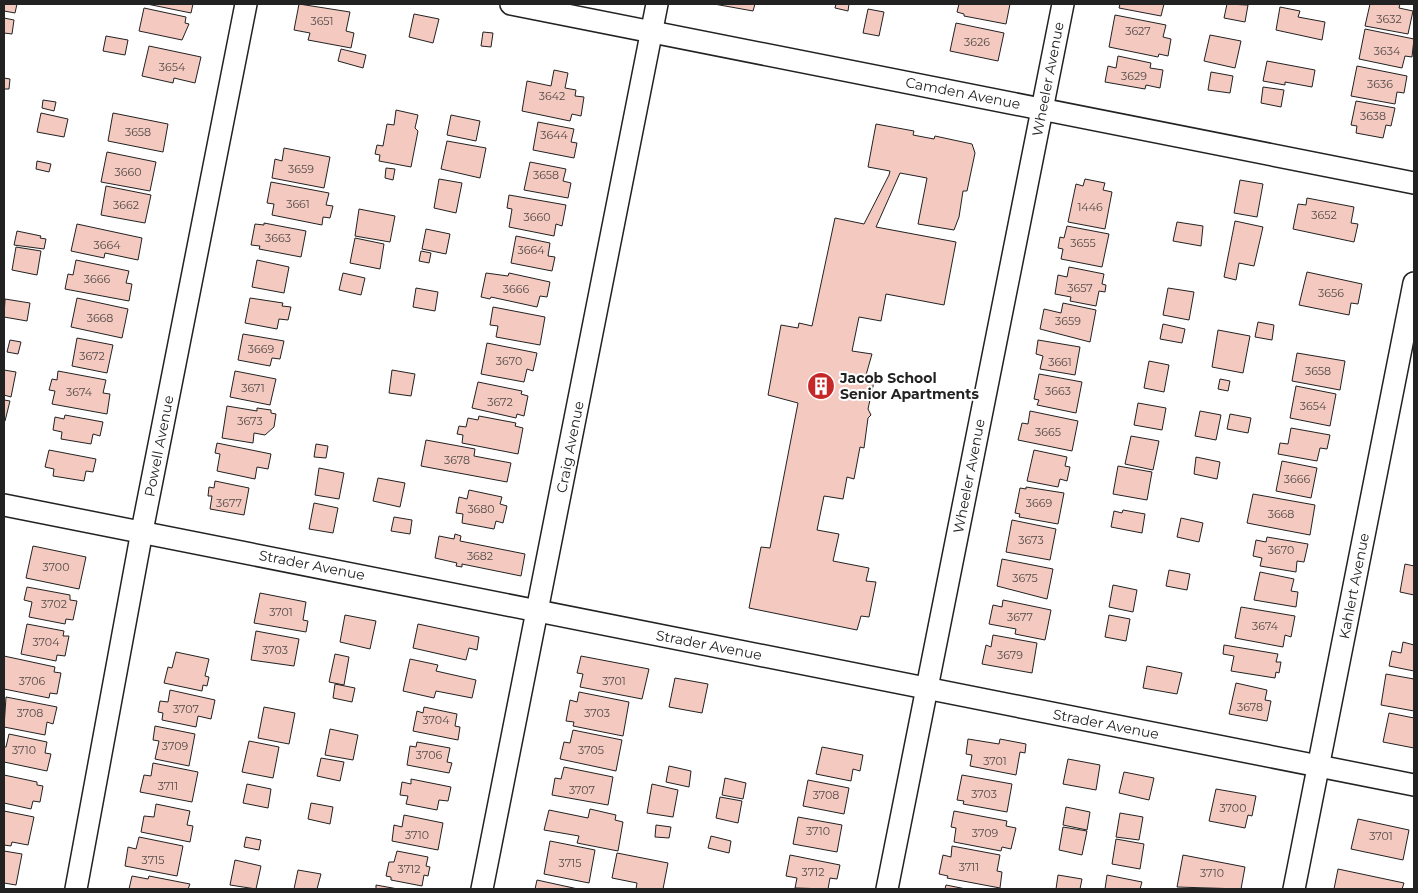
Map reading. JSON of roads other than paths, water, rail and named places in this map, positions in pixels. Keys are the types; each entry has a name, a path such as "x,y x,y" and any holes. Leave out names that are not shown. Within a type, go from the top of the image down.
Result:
{"street":[{"name":"Powell Avenue","path":"76,889 142,531 246,4"},
{"name":"Camden Avenue","path":"511,4 1414,183"},
{"name":"Craig Avenue","path":"482,889 657,4"},
{"name":"Wheeler Avenue","path":"887,889 1063,4"},
{"name":"Kahlert Avenue","path":"1294,889 1414,283"},
{"name":"Strader Avenue","path":"4,505 1414,785"}],"place":[{"name":"Jacob School Senior Apartments","path":"821,386"}]}
